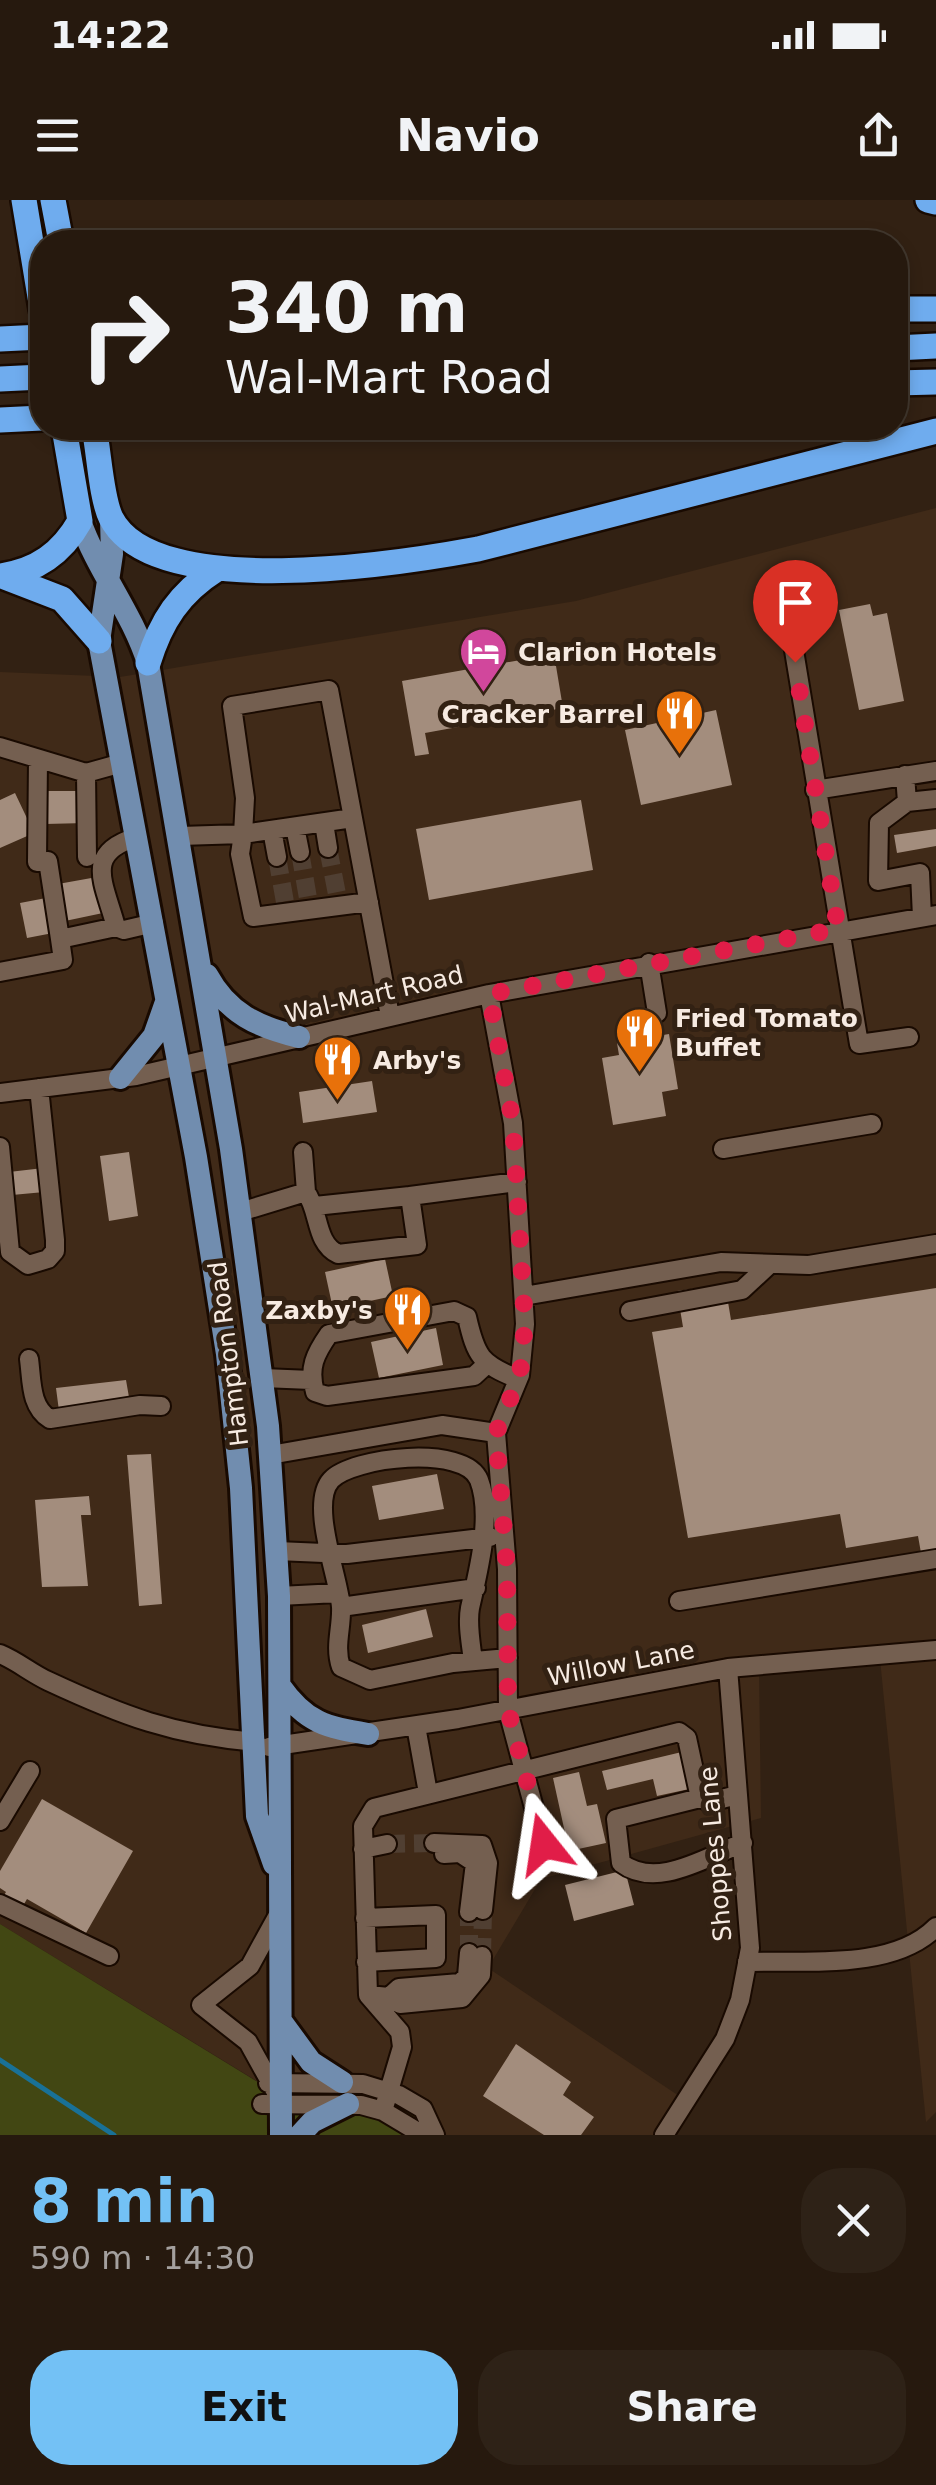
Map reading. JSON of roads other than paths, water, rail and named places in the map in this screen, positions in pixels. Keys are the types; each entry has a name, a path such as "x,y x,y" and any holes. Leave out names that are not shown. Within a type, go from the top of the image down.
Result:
{"highway":[{"path":"24,200 30,240"},
{"path":"54,200 59,230"},
{"path":"928,200 936,202"},
{"path":"908,309 936,308"},
{"path":"0,339 30,338"},
{"path":"908,347 936,346"},
{"path":"0,379 30,378"},
{"path":"908,383 936,382"},
{"path":"0,420 30,419"},
{"path":"908,439 936,432"},
{"name":"Hampton Road","path":"66,440 80,521"},
{"name":"Hampton Road","path":"96,440 111,519"},
{"path":"111,519 154,556 217,569 343,568 478,549 905,440"},
{"path":"0,576 27,570 52,556 80,521"},
{"path":"148,664 170,610 191,587 217,569"},
{"path":"0,576 36,585 62,599 100,641"}],"main road":[{"name":"Hampton Road","path":"111,519 100,641 179,1064 231,1390 257,1745 258,1816 280,1880"},
{"name":"Hampton Road","path":"80,521 108,583 138,631 148,664 202,967 263,1378 279,1596 280,2021 272,2091 281,2135"},
{"path":"202,967 230,1008 263,1026 300,1037"},
{"path":"120,1078 154,1036 167,999"},
{"path":"280,1686 292,1703 322,1726 368,1734"},
{"path":"280,2021 310,2062 345,2093 300,2135"}],"street":[{"path":"787,608 859,1044 909,1037"},
{"path":"369,902 338,900 253,917 240,854 245,798 232,706 329,690 369,902 390,1016"},
{"path":"0,746 86,773 122,763"},
{"path":"0,972 63,960 42,861 38,759"},
{"path":"815,790 936,770"},
{"path":"86,773 88,857"},
{"path":"905,776 907,802"},
{"path":"929,916 928,872 878,881 879,822 907,802 936,799"},
{"path":"180,836 243,834 353,818"},
{"path":"324,824 328,848"},
{"path":"295,827 300,852"},
{"path":"272,830 277,857"},
{"path":"116,927 102,868 104,854 111,845 137,837"},
{"name":"Wal-Mart Road","path":"0,1093 120,1078 489,994 838,929 929,916"},
{"path":"60,939 154,923"},
{"path":"649,963 657,1013"},
{"path":"489,994 513,1123 524,1296 524,1354 496,1433 506,1535 508,1710 544,1844"},
{"path":"0,1147 10,1252 28,1266 36,1264 55,1251 56,1240 40,1088"},
{"path":"723,1149 872,1124"},
{"path":"303,1152 310,1199 322,1238 338,1254 417,1245 410,1196"},
{"path":"240,1212 310,1199 410,1196 517,1182"},
{"path":"524,1296 721,1262 809,1265 936,1244"},
{"path":"630,1311 742,1290 770,1264"},
{"path":"486,1365 474,1376 327,1396 315,1392 311,1380 312,1362 329,1334 454,1311 467,1317 472,1341 486,1365 518,1379"},
{"path":"29,1359 35,1401 40,1412 50,1419 140,1404 161,1406"},
{"path":"263,1378 311,1380"},
{"path":"270,1455 442,1424 496,1433"},
{"path":"472,1661 469,1612 482,1567 479,1480 466,1464 446,1456 403,1459 348,1470 331,1480 324,1495 328,1552 339,1600 336,1652 341,1667 370,1680 508,1658"},
{"path":"277,1551 347,1554 506,1535"},
{"path":"679,1601 936,1559"},
{"path":"279,1596 339,1600 476,1588"},
{"name":"Willow Lane","path":"0,1654 142,1723 192,1736 282,1746 508,1710 728,1668 936,1650"},
{"name":"Shoppes Lane","path":"664,2135 725,2038 740,2000 747,1962 743,1843 728,1668"},
{"path":"416,1726 428,1793"},
{"path":"383,2112 402,2047 400,2032 368,1995 365,1918 379,1849 363,1826 374,1808 679,1732 687,1738 700,1798"},
{"path":"0,1821 30,1771"},
{"path":"738,1795 710,1802 700,1798 616,1818 613,1822 621,1863 634,1872 653,1877 743,1843"},
{"path":"434,1849 482,1844 488,1863 476,1911"},
{"path":"0,1904 109,1956"},
{"path":"280,1910 250,1966 200,2004 248,2042 272,2091 390,2091 423,2109 434,2135"},
{"path":"365,1918 436,1916 436,1958 366,1962"},
{"path":"747,1962 873,1956 925,1938 936,1928"},
{"path":"368,1995 389,1997 400,2004 462,1998 481,1975 475,1954"},
{"path":"345,2093 423,2135"}],"waterway":[{"path":"0,2060 114,2135"}],"tunnel":[{"path":"328,848 337,894"},
{"path":"300,852 308,898"},
{"path":"277,857 285,902"},
{"path":"387,1844 434,1843"},
{"path":"482,1956 483,1910"},
{"path":"469,1912 469,1953"}],"place":[{"name":"Clarion Hotels","path":"483,694"},
{"name":"Cracker Barrel","path":"679,756"},
{"name":"Fried Tomato Buffet","path":"640,1074"},
{"name":"Arby's","path":"338,1102"},
{"name":"Zaxby's","path":"408,1352"}]}
